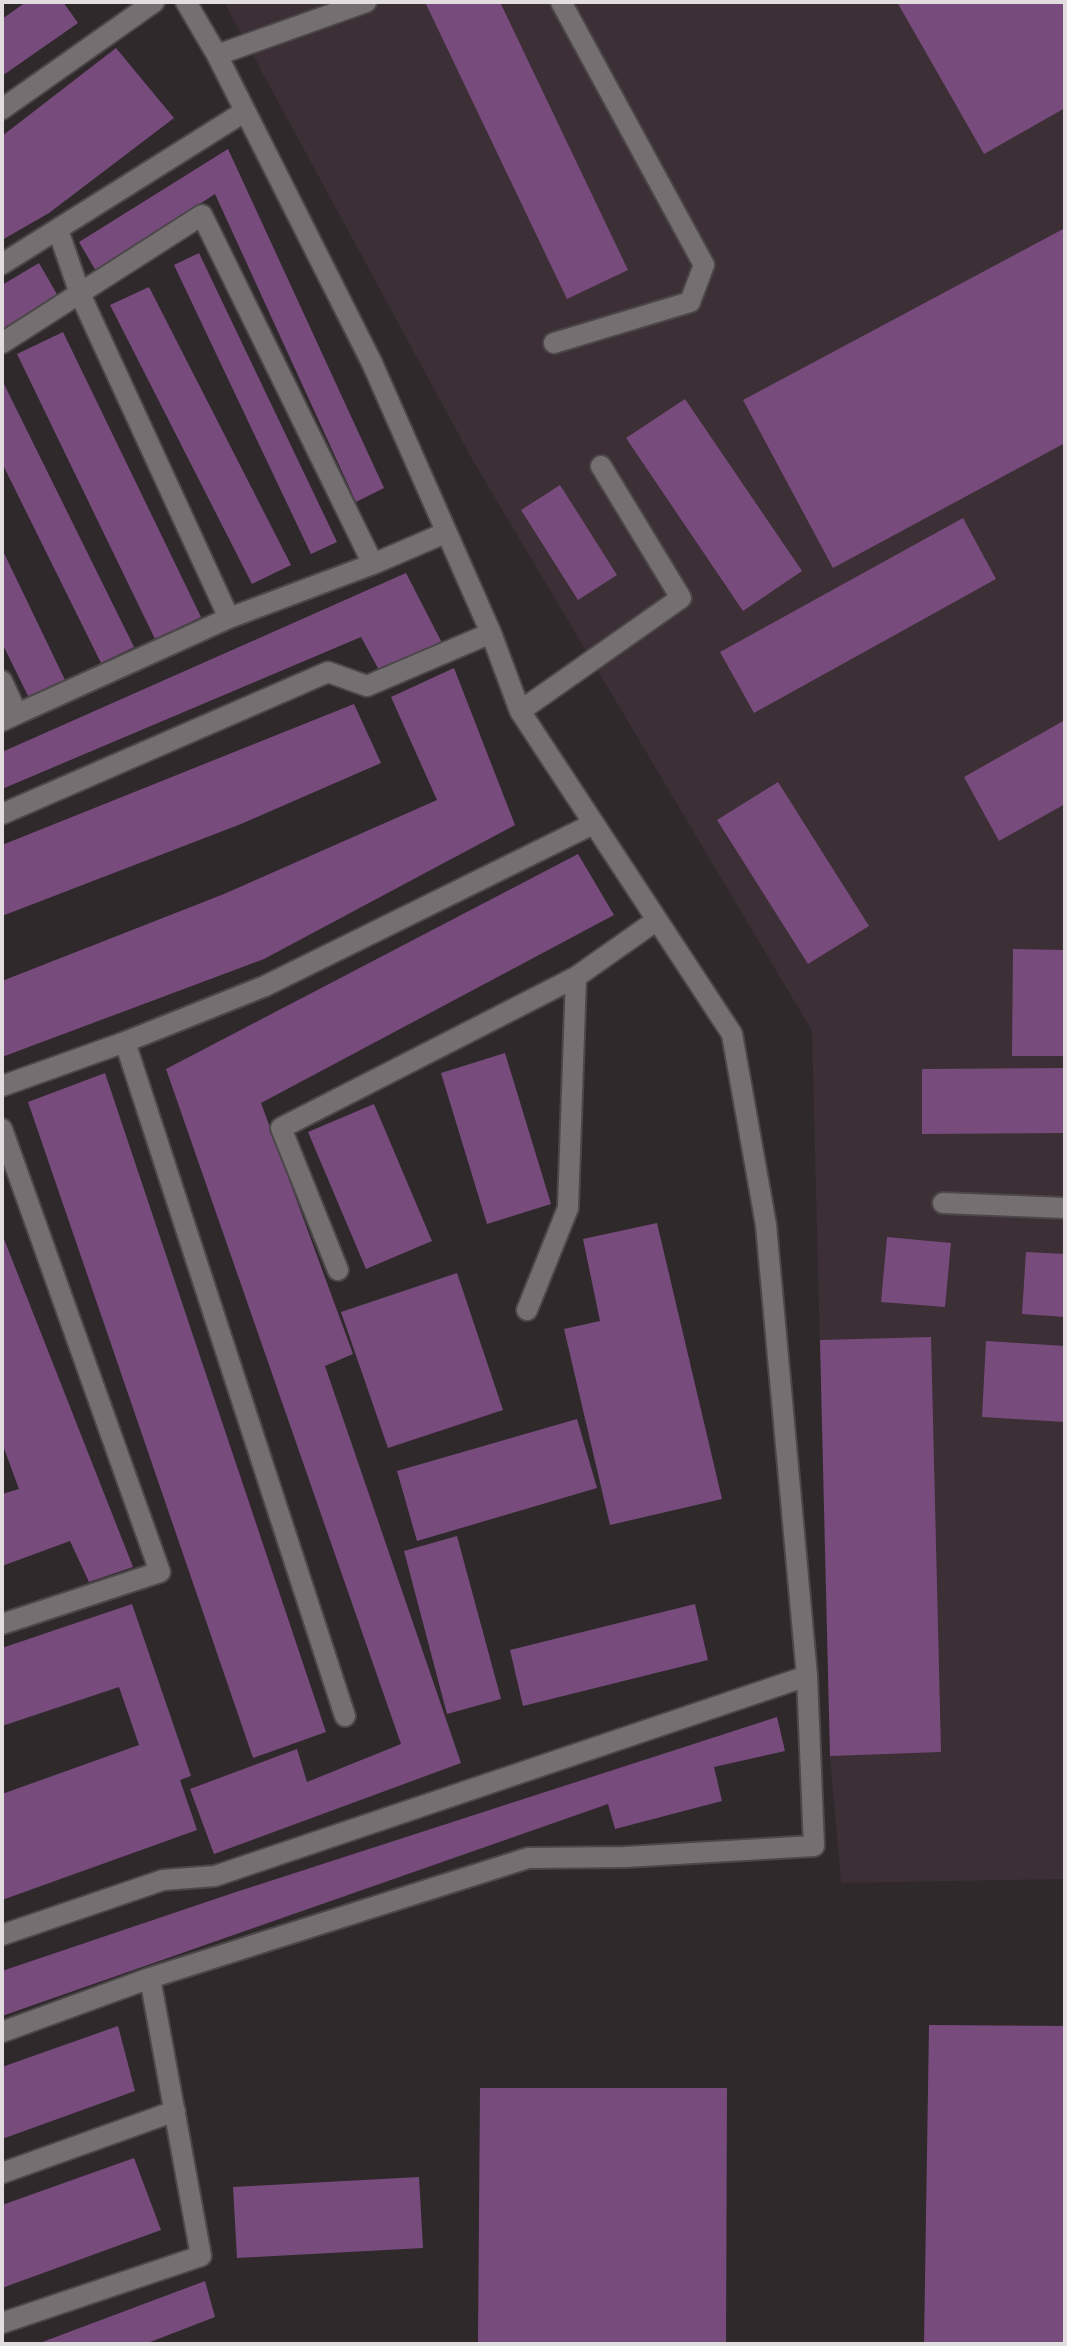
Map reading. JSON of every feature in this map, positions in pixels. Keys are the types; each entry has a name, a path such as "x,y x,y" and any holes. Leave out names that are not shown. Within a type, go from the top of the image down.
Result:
{"lane":[{"path":"2,109 154,2"},
{"path":"2,2032 150,1978 528,1858 625,1857 814,1846 807,1676 766,1225 732,1034 520,711 491,633 372,363 217,55 186,2"},
{"path":"217,55 366,2"},
{"path":"554,343 690,302 704,265 561,2"},
{"path":"2,264 244,112"},
{"path":"2,343 202,215 373,564"},
{"path":"58,230 80,294 229,618"},
{"path":"520,711 681,598 601,466"},
{"path":"2,681 10,718 229,618 373,564 445,533"},
{"path":"2,814 328,672 367,686 491,633"},
{"path":"2,1086 125,1042 265,986 593,824"},
{"path":"338,1270 281,1128 576,977 657,920"},
{"path":"527,1310 568,1208 576,977"},
{"path":"125,1042 345,1716"},
{"path":"2,1129 160,1572 2,1624"},
{"path":"943,1203 1065,1208"},
{"path":"2,1935 163,1880 215,1876 807,1676"},
{"path":"2,2323 201,2256 150,1978"},
{"path":"2,2173 175,2111"}],"shaded area":[{"path":"224,2 1065,2 1065,1879 841,1883 830,1756 812,1031 472,459"}],"building":[{"path":"26,2 63,2 78,23 2,76 2,19"},
{"path":"425,2 500,2 628,270 567,299"},
{"path":"897,2 1065,2 1065,108 984,154"},
{"path":"116,48 174,118 49,213 2,240 2,136"},
{"path":"228,149 384,488 356,502 215,194 96,271 79,242"},
{"path":"1065,228 1065,443 833,568 743,400"},
{"path":"199,253 337,542 311,554 174,265"},
{"path":"39,263 58,296 2,330 2,285"},
{"path":"149,287 291,565 252,584 110,305"},
{"path":"63,332 201,617 155,639 17,354"},
{"path":"2,380 134,647 101,663 2,463"},
{"path":"685,399 802,571 743,611 626,438"},
{"path":"560,485 617,575 578,600 521,510"},
{"path":"963,518 996,579 754,713 720,652"},
{"path":"2,549 66,682 30,700 2,643"},
{"path":"406,573 442,643 379,670 361,637 2,789 2,752"},
{"path":"454,668 515,825 264,959 2,1057 2,981 224,894 437,800 391,697"},
{"path":"354,704 381,763 241,824 2,916 2,845"},
{"path":"1065,720 1065,804 999,841 964,777"},
{"path":"778,782 869,926 808,964 717,820"},
{"path":"578,854 614,915 261,1103 353,1354 325,1366 461,1763 214,1854 190,1789 297,1749 307,1782 401,1744 166,1069"},
{"path":"1013,949 1065,950 1065,1056 1012,1056"},
{"path":"505,1053 551,1204 487,1224 441,1073"},
{"path":"1065,1068 1065,1133 922,1134 922,1069"},
{"path":"105,1073 326,1732 253,1758 28,1102"},
{"path":"374,1104 432,1241 366,1269 308,1132"},
{"path":"657,1223 722,1499 610,1525 564,1329 600,1321 583,1239"},
{"path":"2,1234 133,1567 89,1582 70,1541 2,1566 2,1494 19,1489 2,1443"},
{"path":"887,1237 951,1243 945,1307 881,1302"},
{"path":"1026,1252 1065,1254 1065,1317 1022,1314"},
{"path":"457,1273 503,1410 388,1448 341,1312"},
{"path":"931,1337 941,1752 830,1756 820,1340"},
{"path":"986,1341 1065,1346 1065,1422 982,1417"},
{"path":"577,1419 597,1488 417,1541 397,1471"},
{"path":"457,1536 501,1699 447,1714 404,1551"},
{"path":"132,1604 191,1776 180,1780 197,1830 2,1900 2,1794 139,1745 119,1687 2,1726 2,1648"},
{"path":"695,1604 708,1660 523,1706 510,1650"},
{"path":"777,1717 785,1751 714,1767 722,1801 615,1829 608,1804 2,2016 2,1971"},
{"path":"929,2025 1065,2026 1065,2344 924,2344"},
{"path":"118,2026 135,2091 2,2139 2,2067"},
{"path":"480,2088 727,2088 726,2344 478,2344"},
{"path":"134,2158 161,2230 2,2288 2,2205"},
{"path":"419,2177 423,2248 237,2258 233,2187"},
{"path":"205,2281 215,2317 145,2344 37,2344"}]}
